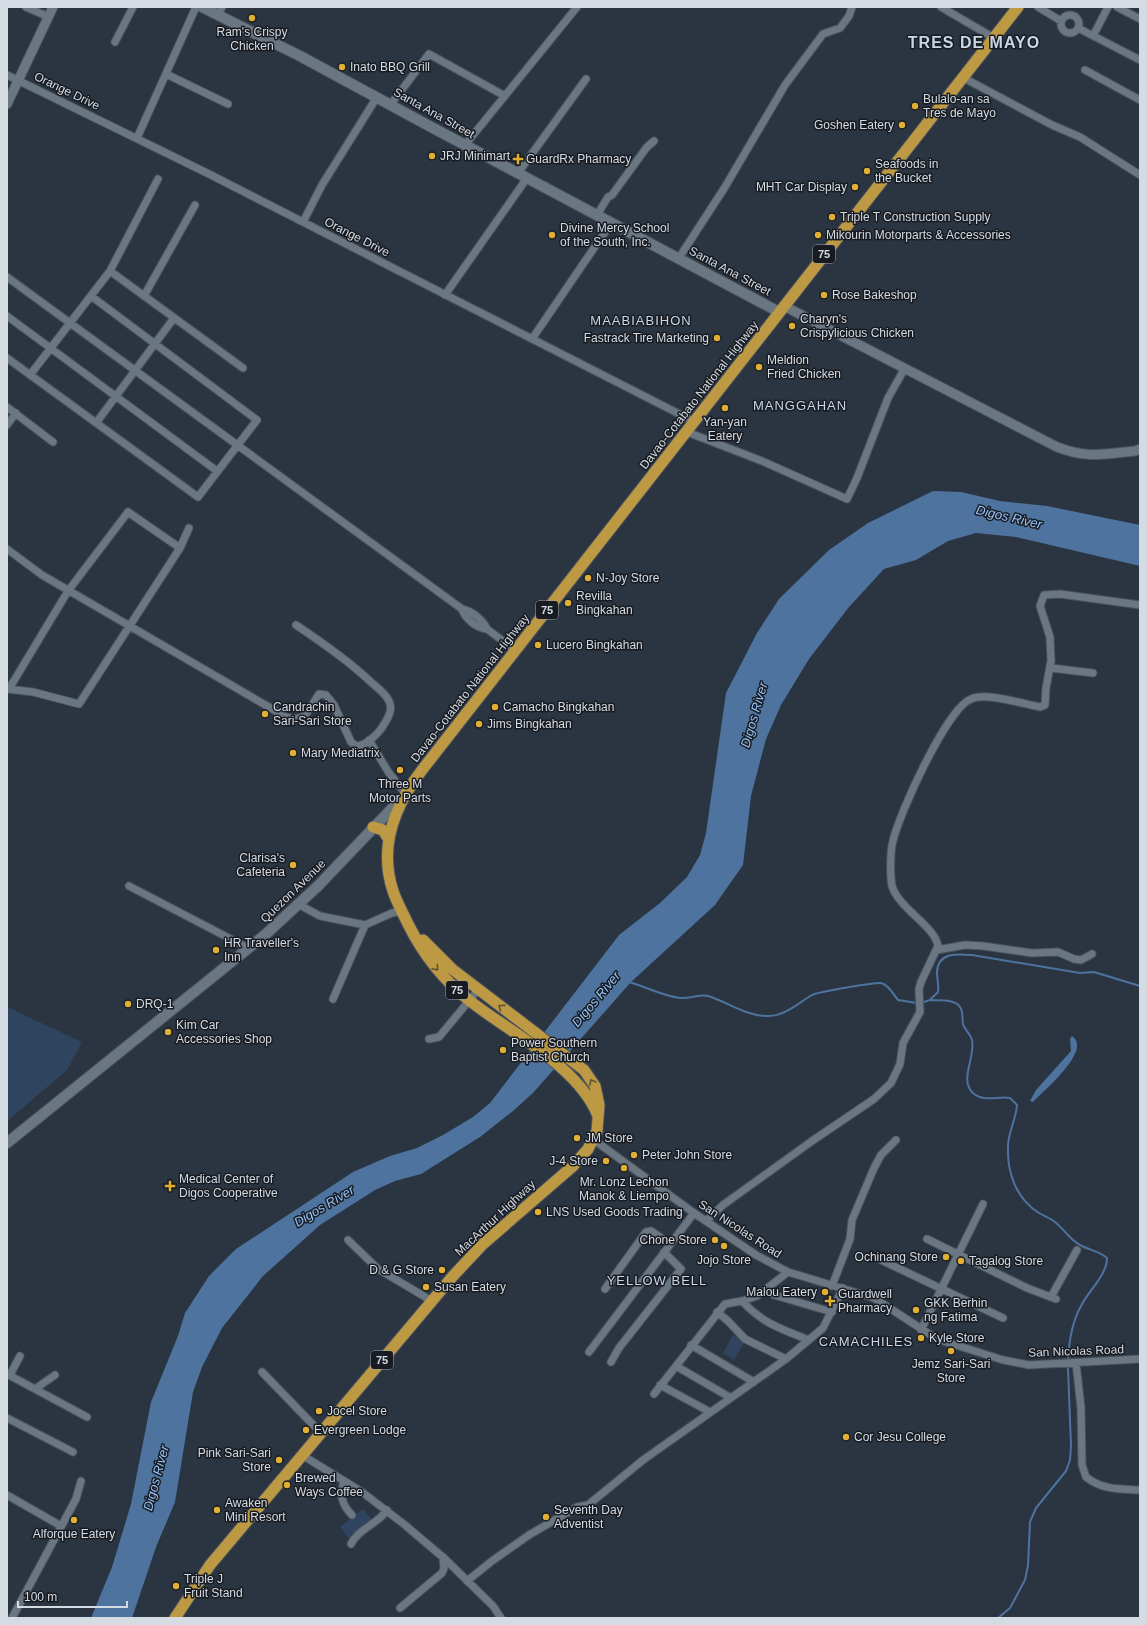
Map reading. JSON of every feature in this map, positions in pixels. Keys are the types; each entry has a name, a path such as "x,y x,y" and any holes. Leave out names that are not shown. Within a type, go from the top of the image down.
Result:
{"highway":[{"name":"Davao-Cotabato National Highway","path":"403,796 515,650 695,422 1018,7"},
{"name":"MacArthur Highway","path":"403,796 396,813 389,840 390,877 401,911 414,937 432,964 469,1001 561,1067 586,1092 598,1116"},
{"path":"374,828 383,830 389,840"},
{"name":"MacArthur Highway","path":"175,1618 210,1565 432,1301 483,1244 573,1166 594,1140 598,1123 599,1097 595,1086 584,1070 533,1030 478,990 438,957 408,923"}],"main road":[{"name":"Santa Ana Street","path":"202,7 220,11 611,223 782,309"},
{"name":"Quezon Avenue","path":"7,1143 248,948 298,904 374,828 403,796"}],"street":[{"path":"26,7 49,17"},
{"path":"7,104 53,7"},
{"path":"115,42 133,7"},
{"path":"137,138 196,7"},
{"path":"465,145 577,7"},
{"path":"679,258 725,187 785,85 823,34 840,28 849,16 852,7"},
{"path":"941,7 994,38"},
{"path":"1038,7 1062,21"},
{"path":"1093,36 1108,7"},
{"path":"1117,7 1140,19"},
{"path":"1069,15 1075,17 1079,22 1078,28 1075,32 1066,33 1062,29 1062,21 1069,15"},
{"path":"1078,28 1140,60"},
{"path":"390,104 429,54 505,96"},
{"path":"1085,70 1140,100"},
{"path":"166,74 228,104"},
{"name":"Orange Drive","path":"7,75 137,138 695,422"},
{"path":"962,77 1052,125 1080,137 1140,175"},
{"path":"445,294 586,78"},
{"path":"303,222 325,179 377,97"},
{"path":"597,215 608,197 612,195 647,147 654,141"},
{"path":"30,375 110,271 158,180"},
{"path":"144,296 195,205"},
{"path":"532,339 611,223"},
{"path":"110,271 243,368"},
{"path":"7,277 462,610 464,616 481,628 487,629 515,650"},
{"path":"7,358 198,497 257,420 91,296"},
{"path":"782,309 905,368 1069,451 1102,456 1140,449"},
{"path":"7,316 115,398 217,472"},
{"path":"96,423 174,318"},
{"path":"687,432 762,461 847,499 857,478 888,398 905,368"},
{"path":"7,407 52,442"},
{"path":"7,425 16,413"},
{"path":"180,548 128,512 68,591 8,689 33,692 79,704 128,626 180,548 189,528"},
{"path":"7,549 24,563 68,591 291,719 302,718 319,694 326,695 334,705 353,744 359,746 379,731 388,717 391,708 389,701 383,693 348,661 296,625"},
{"path":"706,1222 723,1206 812,1141 874,1099 888,1086 898,1070 903,1043 920,1012 919,989 938,946 936,938 901,902 892,886 892,851 896,829 936,743 965,702 979,696 1044,707 1046,702 1046,688 1051,668 1050,637 1040,606 1044,595 1060,594 1140,604"},
{"path":"1051,668 1093,672"},
{"path":"369,740 403,796"},
{"path":"129,886 248,948"},
{"path":"298,904 320,916 365,926 392,913 401,911"},
{"path":"333,999 365,926"},
{"path":"937,950 965,945 983,946 1032,953 1058,952 1074,959 1081,960 1092,954"},
{"path":"429,1039 439,1037 478,990"},
{"name":"San Nicolas Road","path":"594,1140 706,1222 756,1255 788,1272 832,1286 865,1294 881,1301 921,1330 953,1345 1003,1360 1029,1365 1140,1359"},
{"path":"832,1286 850,1238 852,1220 874,1168 881,1155 896,1140"},
{"path":"921,1330 983,1204"},
{"path":"589,1352 694,1213"},
{"path":"605,1289 646,1232 651,1231 670,1244"},
{"path":"348,1240 378,1269 432,1301"},
{"path":"927,1240 1027,1288 1054,1298 1077,1250"},
{"path":"611,1362 619,1348 681,1269 664,1252"},
{"path":"881,1260 1003,1318"},
{"path":"654,1394 717,1312 725,1304 742,1301 757,1296 788,1272"},
{"path":"467,1581 529,1535 577,1507 588,1504 643,1460 786,1359 823,1328 843,1288"},
{"path":"768,1289 774,1295 832,1312"},
{"path":"742,1301 754,1314 767,1323 809,1340"},
{"path":"717,1312 745,1339 786,1359"},
{"path":"691,1345 754,1382"},
{"path":"20,1356 8,1375 87,1417"},
{"path":"1076,1363 1081,1408 1082,1465 1086,1477 1102,1486 1116,1489 1140,1490"},
{"path":"676,1366 731,1398"},
{"path":"262,1372 321,1433"},
{"path":"35,1389 55,1375"},
{"path":"660,1385 710,1412"},
{"path":"7,1418 73,1452"},
{"path":"302,1455 344,1480 387,1510 443,1557 496,1609 501,1618"},
{"path":"344,1480 341,1497 346,1509 352,1515"},
{"path":"12,1618 76,1499 81,1481"},
{"path":"7,1495 61,1526"},
{"path":"351,1544 358,1534 383,1516 387,1510"},
{"path":"400,1608 442,1573 444,1568 443,1557"}],"shaded area":[{"path":"7,1007 82,1042 67,1070 7,1121"},
{"path":"733,1335 745,1341 734,1360 723,1353"},
{"path":"363,1509 373,1521 349,1539 340,1527"}],"water":[{"name":"Digos River","path":"933,491 961,492 1000,501 1047,506 1140,525 1140,566 1016,537 976,533 948,541 916,560 884,569 849,607 809,659 781,705 766,739 751,796 743,865 715,905 631,982 533,1093 513,1111 480,1137 421,1174 395,1181 375,1190 320,1225 263,1276 222,1328 202,1367 193,1392 175,1502 156,1547 132,1618 91,1618 112,1567 131,1504 151,1402 178,1336 185,1313 209,1276 236,1249 353,1172 390,1156 417,1148 443,1135 473,1117 490,1103 619,935 660,903 687,877 700,855 706,833 726,693 757,633 779,599 829,550 868,523"},
{"path":"1072,1036 1077,1042 1076,1051 1072,1060 1033,1102 1030,1101 1036,1090 1071,1051 1070,1039"}],"waterway":[{"path":"924,1002 930,1000 938,992 937,973 940,961 949,956 960,954 1080,973 1094,972 1140,986"},
{"name":"Digos River","path":"629,982 674,997 684,998 708,996 745,1012 761,1016 780,1014 812,995 877,983 884,984 891,990 898,1000 917,1003"},
{"path":"930,1000 943,1000 956,1003 961,1009 963,1024 972,1040 973,1047 967,1076 969,1089 974,1094 982,1098 1010,1098 1017,1105 1008,1142 1008,1156 1011,1175 1019,1193 1031,1207 1055,1222 1076,1243 1107,1258 1101,1276 1084,1300 1075,1319 1070,1339 1068,1360"},
{"path":"998,1618 1010,1608 1025,1580 1028,1565 1030,1522 1036,1508 1066,1471 1070,1460 1071,1446 1068,1368"}],"place":[{"name":"Ram's Crispy Chicken","path":"252,18"},
{"name":"Inato BBQ Grill","path":"342,67"},
{"name":"Bulalo-an sa Tres de Mayo","path":"915,106"},
{"name":"Goshen Eatery","path":"902,125"},
{"name":"JRJ Minimart","path":"432,156"},
{"name":"GuardRx Pharmacy","path":"518,159"},
{"name":"Seafoods in the Bucket","path":"867,171"},
{"name":"MHT Car Display","path":"855,187"},
{"name":"Triple T Construction Supply","path":"832,217"},
{"name":"Divine Mercy School of the South, Inc.","path":"552,235"},
{"name":"Mikourin Motorparts & Accessories","path":"818,235"},
{"name":"Rose Bakeshop","path":"824,295"},
{"name":"Charyn's Crispylicious Chicken","path":"792,326"},
{"name":"Fastrack Tire Marketing","path":"717,338"},
{"name":"Meldion Fried Chicken","path":"759,367"},
{"name":"Yan-yan Eatery","path":"725,408"},
{"name":"N-Joy Store","path":"588,578"},
{"name":"Revilla Bingkahan","path":"568,603"},
{"name":"Lucero Bingkahan","path":"538,645"},
{"name":"Camacho Bingkahan","path":"495,707"},
{"name":"Candrachin Sari-Sari Store","path":"265,714"},
{"name":"Jims Bingkahan","path":"479,724"},
{"name":"Mary Mediatrix","path":"293,753"},
{"name":"Three M Motor Parts","path":"400,770"},
{"name":"Clarisa's Cafeteria","path":"293,865"},
{"name":"HR Traveller's Inn","path":"216,950"},
{"name":"DRQ-1","path":"128,1004"},
{"name":"Kim Car Accessories Shop","path":"168,1032"},
{"name":"Power Southern Baptist Church","path":"503,1050"},
{"name":"JM Store","path":"577,1138"},
{"name":"Peter John Store","path":"634,1155"},
{"name":"J-4 Store","path":"606,1161"},
{"name":"Mr. Lonz Lechon Manok & Liempo","path":"624,1168"},
{"name":"Medical Center of Digos Cooperative","path":"170,1186"},
{"name":"LNS Used Goods Trading","path":"538,1212"},
{"name":"Chone Store","path":"715,1240"},
{"name":"Jojo Store","path":"724,1246"},
{"name":"Ochinang Store","path":"946,1257"},
{"name":"Tagalog Store","path":"961,1261"},
{"name":"D & G Store","path":"442,1270"},
{"name":"Susan Eatery","path":"426,1287"},
{"name":"Malou Eatery","path":"825,1292"},
{"name":"Guardwell Pharmacy","path":"830,1301"},
{"name":"GKK Berhin ng Fatima","path":"916,1310"},
{"name":"Kyle Store","path":"921,1338"},
{"name":"Jemz Sari-Sari Store","path":"951,1351"},
{"name":"Jocel Store","path":"319,1411"},
{"name":"Evergreen Lodge","path":"306,1430"},
{"name":"Cor Jesu College","path":"846,1437"},
{"name":"Pink Sari-Sari Store","path":"279,1460"},
{"name":"Brewed Ways Coffee","path":"287,1485"},
{"name":"Awaken Mini Resort","path":"217,1510"},
{"name":"Seventh Day Adventist","path":"546,1517"},
{"name":"Alforque Eatery","path":"74,1520"},
{"name":"Triple J Fruit Stand","path":"176,1586"}],"district":[{"name":"TRES DE MAYO","path":"974,42"},
{"name":"MAABIABIHON","path":"641,320"},
{"name":"MANGGAHAN","path":"800,405"},
{"name":"YELLOW BELL","path":"657,1280"},
{"name":"CAMACHILES","path":"866,1341"}]}
